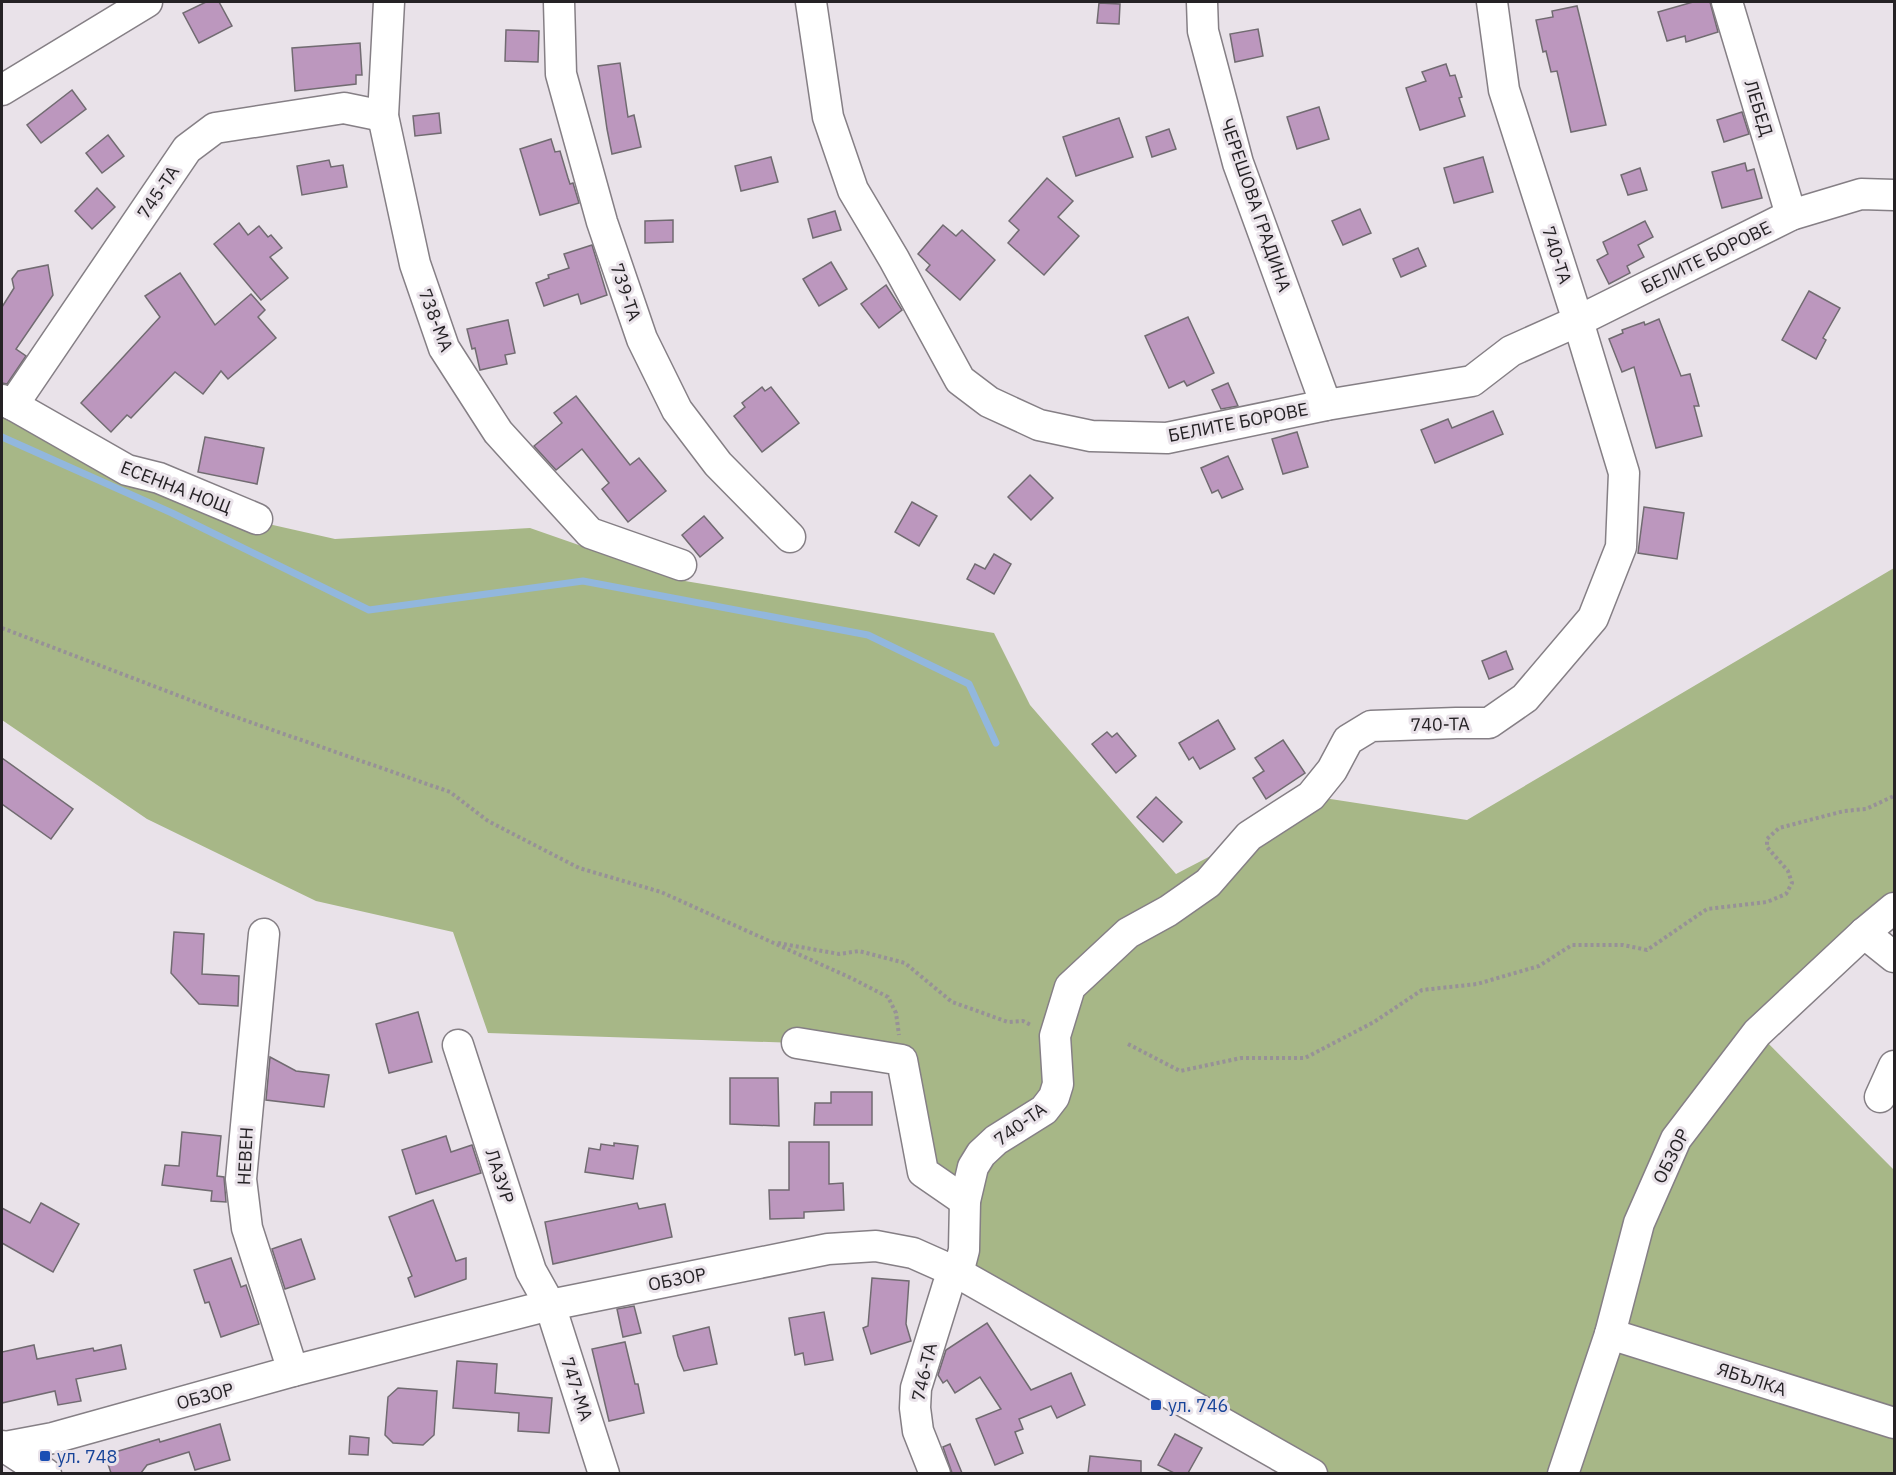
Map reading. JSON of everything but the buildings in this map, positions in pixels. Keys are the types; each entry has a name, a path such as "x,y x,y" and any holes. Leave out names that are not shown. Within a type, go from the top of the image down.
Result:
{"street":[{"path":"2,90 147,2"},
{"name":"738-МА","path":"389,2 383,116 416,264 444,348 498,432 590,533 681,565"},
{"name":"739-ТА","path":"559,2 561,74 602,222 642,339 683,419 717,464 790,537"},
{"name":"БЕЛИТЕ БОРОВЕ","path":"811,2 828,117 852,190 889,251 960,380 989,402 1039,424 1091,436 1167,438 1326,405 1472,381 1511,351 1578,321 1791,215 1861,194 1894,195"},
{"name":"ЧЕРЕШОВА ГРАДИНА","path":"1202,2 1203,31 1238,163 1326,405"},
{"name":"740-ТА","path":"958,1273 964,1250 965,1201 973,1167 981,1154 996,1140 1044,1110 1054,1097 1058,1084 1054,1036 1070,987 1128,933 1168,911 1208,883 1249,836 1311,796 1332,770 1348,740 1371,726 1489,723 1526,698 1593,618 1621,547 1624,473 1504,90 1492,2"},
{"name":"ЛЕБЕД","path":"1727,2 1791,215"},
{"name":"745-ТА","path":"7,403 187,149 215,128 344,108 383,116"},
{"name":"ЕСЕННА НОЩ","path":"7,403 127,470 159,478 257,519"},
{"name":"ОБЗОР","path":"1563,1473 1610,1334 1639,1223 1676,1138 1757,1033 1894,908"},
{"path":"1864,933 1894,957"},
{"name":"НЕВЕН","path":"264,934 241,1179 247,1228 292,1371"},
{"path":"797,1043 902,1060 923,1172 965,1201"},
{"name":"ЛАЗУР","path":"458,1045 531,1271 550,1305"},
{"path":"1880,1097 1894,1066"},
{"name":"ОБЗОР","path":"3,1447 53,1438 292,1371 550,1305 828,1249 876,1246 913,1253 958,1273 1312,1473"},
{"name":"746-ТА","path":"935,1473 918,1431 915,1408 916,1388 948,1285 958,1273"},
{"name":"747-МА","path":"550,1305 604,1473"},
{"name":"ЯБЪЛКА","path":"1610,1334 1894,1423"},
{"path":"3,1447 46,1473"}],"path":[{"path":"2,628 224,713 450,792 488,821 579,868 661,892 888,997 896,1013 902,1060"},
{"path":"1128,1044 1180,1071 1241,1058 1305,1058 1374,1022 1422,990 1476,984 1539,966 1572,945 1623,945 1647,950 1707,909 1767,902 1786,894 1792,883 1788,871 1767,847 1767,839 1779,828 1844,811 1866,809 1894,796"},
{"path":"772,942 839,954 859,951 905,963 952,1002 1008,1022 1023,1021 1037,1028 1055,1048"}],"green space":[{"path":"2,400 238,517 335,539 530,528 679,580 994,633 1030,705 1176,874 1249,836 1311,796 1467,820 1894,568 1894,908 1758,1033 1894,1170 1894,1473 1312,1473 958,1273 965,1201 923,1172 901,1060 797,1043 488,1033 453,932 316,901 147,819 2,720"}],"waterway":[{"path":"2,437 172,513 369,610 583,581 868,635 969,684 996,743"}],"place":[{"name":"ул. 746","path":"1156,1405"},
{"name":"ул. 748","path":"45,1456"}]}
